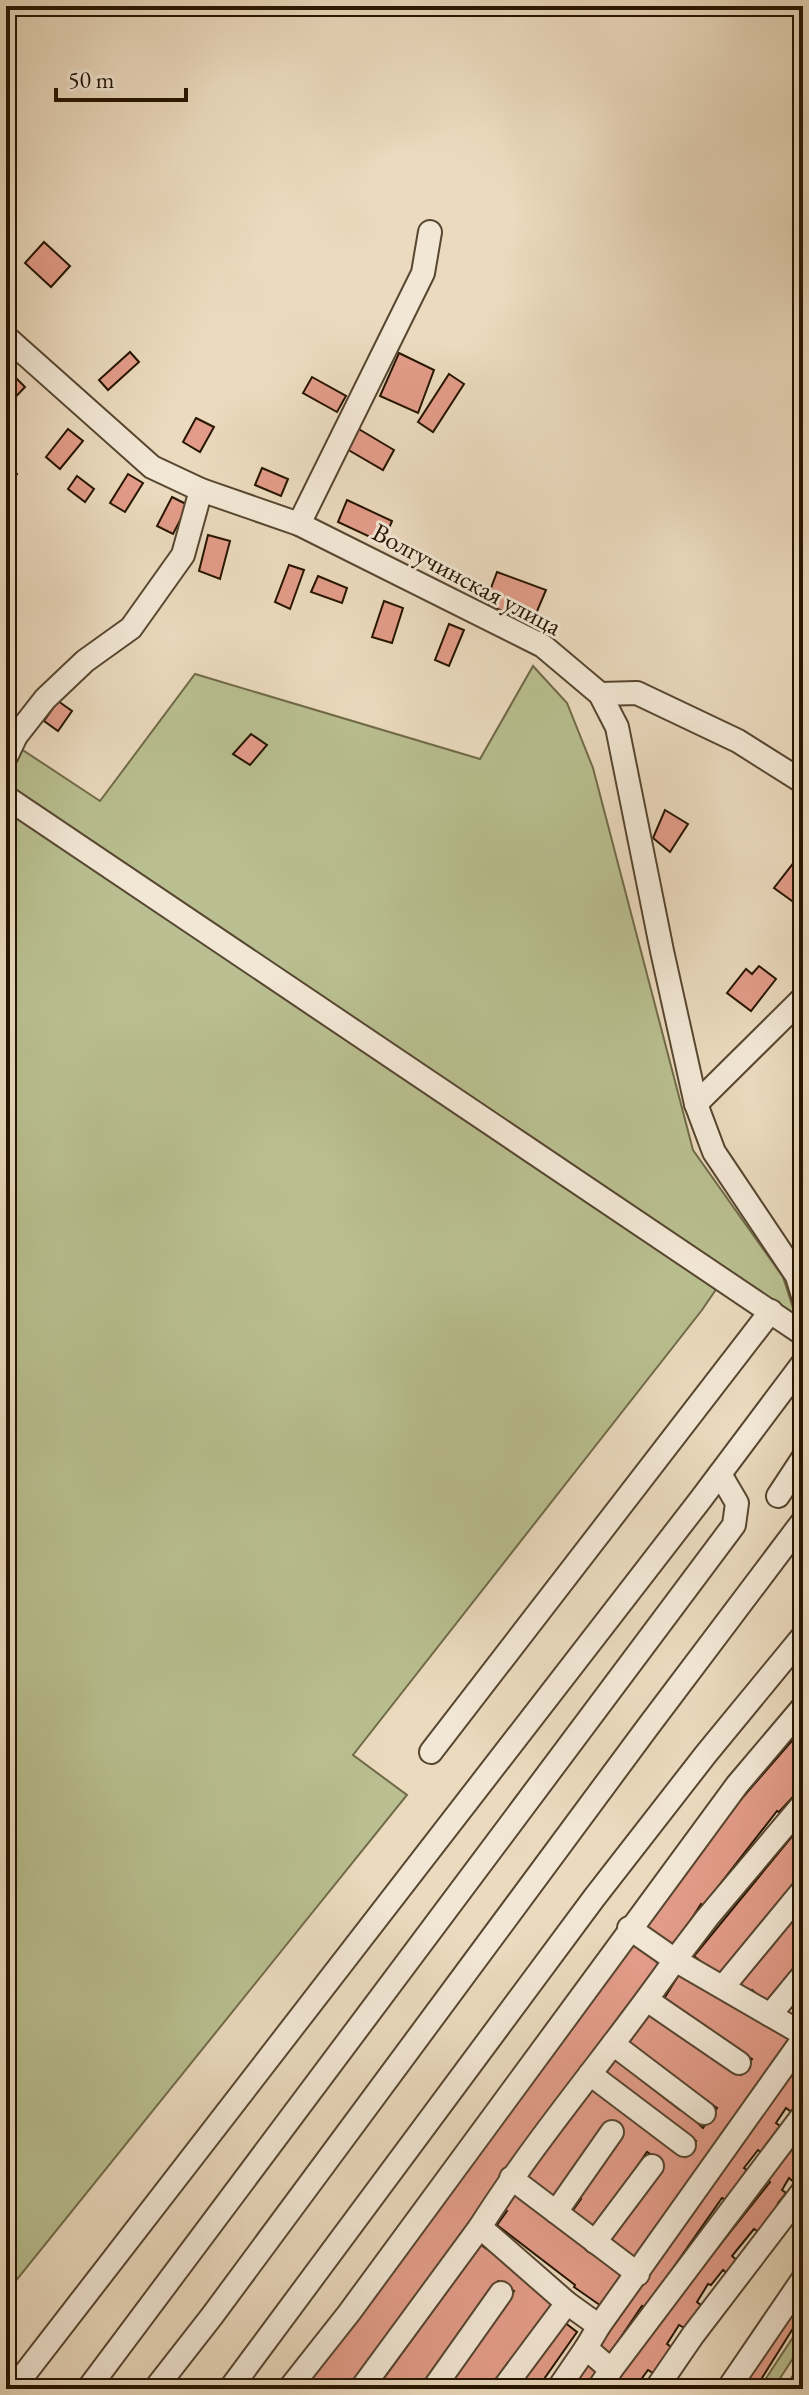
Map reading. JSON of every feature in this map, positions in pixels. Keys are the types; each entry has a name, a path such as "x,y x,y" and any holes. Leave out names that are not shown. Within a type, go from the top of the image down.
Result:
{"street":[{"path":"299,524 423,273 430,232"},
{"name":"Волгучинская улица","path":"6,337 152,467 201,490 299,524 543,646 600,694 617,727 696,1104 714,1152 797,1276 803,1296"},
{"path":"6,757 16,736 45,699 85,661 131,628 183,555 201,490"},
{"path":"600,694 637,693 738,741 803,782"},
{"path":"6,797 803,1334"},
{"path":"696,1104 803,998"},
{"path":"431,1752 771,1311"},
{"path":"13,2389 803,1363"},
{"path":"778,1496 803,1458"},
{"path":"88,2389 734,1525 737,1503 720,1474"},
{"path":"155,2389 803,1521"},
{"path":"230,2389 594,1898 803,1636"},
{"path":"289,2389 367,2288 629,1928 737,1785 803,1707"},
{"path":"361,2389 480,2227 511,2178 675,1960 803,1804"},
{"path":"723,1987 803,1890"},
{"path":"558,2389 803,2037 675,1960 629,1928"},
{"path":"770,2015 803,1975"},
{"path":"647,2000 739,2063"},
{"path":"613,2044 704,2113"},
{"path":"590,2074 684,2145"},
{"path":"598,2389 803,2115"},
{"path":"556,2212 612,2132"},
{"path":"595,2242 652,2166"},
{"path":"511,2178 638,2274"},
{"path":"656,2389 702,2322 803,2191"},
{"path":"480,2227 567,2303 599,2326"},
{"path":"728,2389 803,2279"},
{"path":"433,2389 501,2293"},
{"path":"503,2389 567,2303"},
{"path":"586,2348 611,2370"}],"green space":[{"path":"533,666 567,703 593,768 693,1150 783,1277 797,1320 728,1272 702,1310 353,1755 407,1795 6,2293 6,739 100,801 195,674 480,759"},
{"path":"803,2322 803,2343 773,2389 759,2389"},
{"path":"803,2360 803,2389 784,2389"}],"building":[{"path":"44,242 70,266 51,287 25,263"},
{"path":"130,352 139,362 108,390 99,380"},
{"path":"399,353 434,370 418,413 380,396"},
{"path":"449,374 464,384 433,432 418,422"},
{"path":"15,377 25,387 6,407 6,386"},
{"path":"312,377 346,396 337,412 303,393"},
{"path":"196,418 214,427 200,452 183,442"},
{"path":"357,428 394,450 383,470 345,448"},
{"path":"68,429 83,441 60,469 46,457"},
{"path":"6,464 17,474 6,486"},
{"path":"262,468 288,479 281,496 255,485"},
{"path":"128,474 143,483 125,512 110,503"},
{"path":"77,476 94,489 85,502 68,489"},
{"path":"172,497 188,505 173,534 157,526"},
{"path":"347,500 392,521 383,543 338,522"},
{"path":"208,535 230,541 220,579 199,571"},
{"path":"289,565 304,570 290,609 275,602"},
{"path":"497,572 546,590 532,623 485,604"},
{"path":"318,576 347,588 342,603 311,592"},
{"path":"384,601 403,608 392,643 372,637"},
{"path":"449,624 464,630 449,666 435,660"},
{"path":"58,701 72,711 58,731 44,721"},
{"path":"251,734 267,745 250,765 233,754"},
{"path":"665,810 688,824 670,852 653,838"},
{"path":"795,861 803,867 803,901 799,906 774,888"},
{"path":"759,966 776,979 751,1011 727,993 746,969 752,974"},
{"path":"803,1728 803,1786 777,1811 703,1906 701,1904 672,1949 640,1930 717,1827"},
{"path":"803,1823 803,1874 719,1976 694,1956"},
{"path":"803,1904 803,1957 766,2002 752,1990 747,1996 735,1986"},
{"path":"631,1940 659,1964 348,2389 302,2389"},
{"path":"683,1968 790,2038 637,2260 606,2237 663,2163 647,2152 594,2229 571,2213 581,2199 575,2195 555,2200 526,2177 593,2089 685,2157 696,2141 606,2073 616,2059 632,2072 634,2070 642,2077 640,2079 680,2110 683,2109 703,2128 717,2108 628,2044 649,2015 741,2075 752,2059 694,2022 695,2019 662,2002"},
{"path":"803,2055 803,2100 794,2114 786,2108 776,2123 783,2128 765,2155 758,2150 744,2168 752,2174 731,2202 722,2198 608,2356 595,2348"},
{"path":"803,2129 803,2172 796,2184 789,2178 782,2190 786,2193 778,2203 782,2206 762,2235 754,2229 732,2256 740,2263 730,2276 723,2270 711,2285 708,2284 697,2302 706,2309 688,2330 679,2325 667,2344 674,2349 656,2375 648,2370 634,2389 611,2389 693,2272 696,2275 770,2182 766,2178"},
{"path":"512,2192 627,2279 604,2308 497,2225 507,2211 501,2207"},
{"path":"481,2245 556,2298 491,2389 446,2389 514,2291 498,2281 421,2389 376,2389"},
{"path":"803,2291 803,2325 797,2322 755,2389 738,2389"},
{"path":"564,2322 577,2332 537,2389 517,2389"},
{"path":"585,2362 598,2374 587,2389 566,2389"}]}
